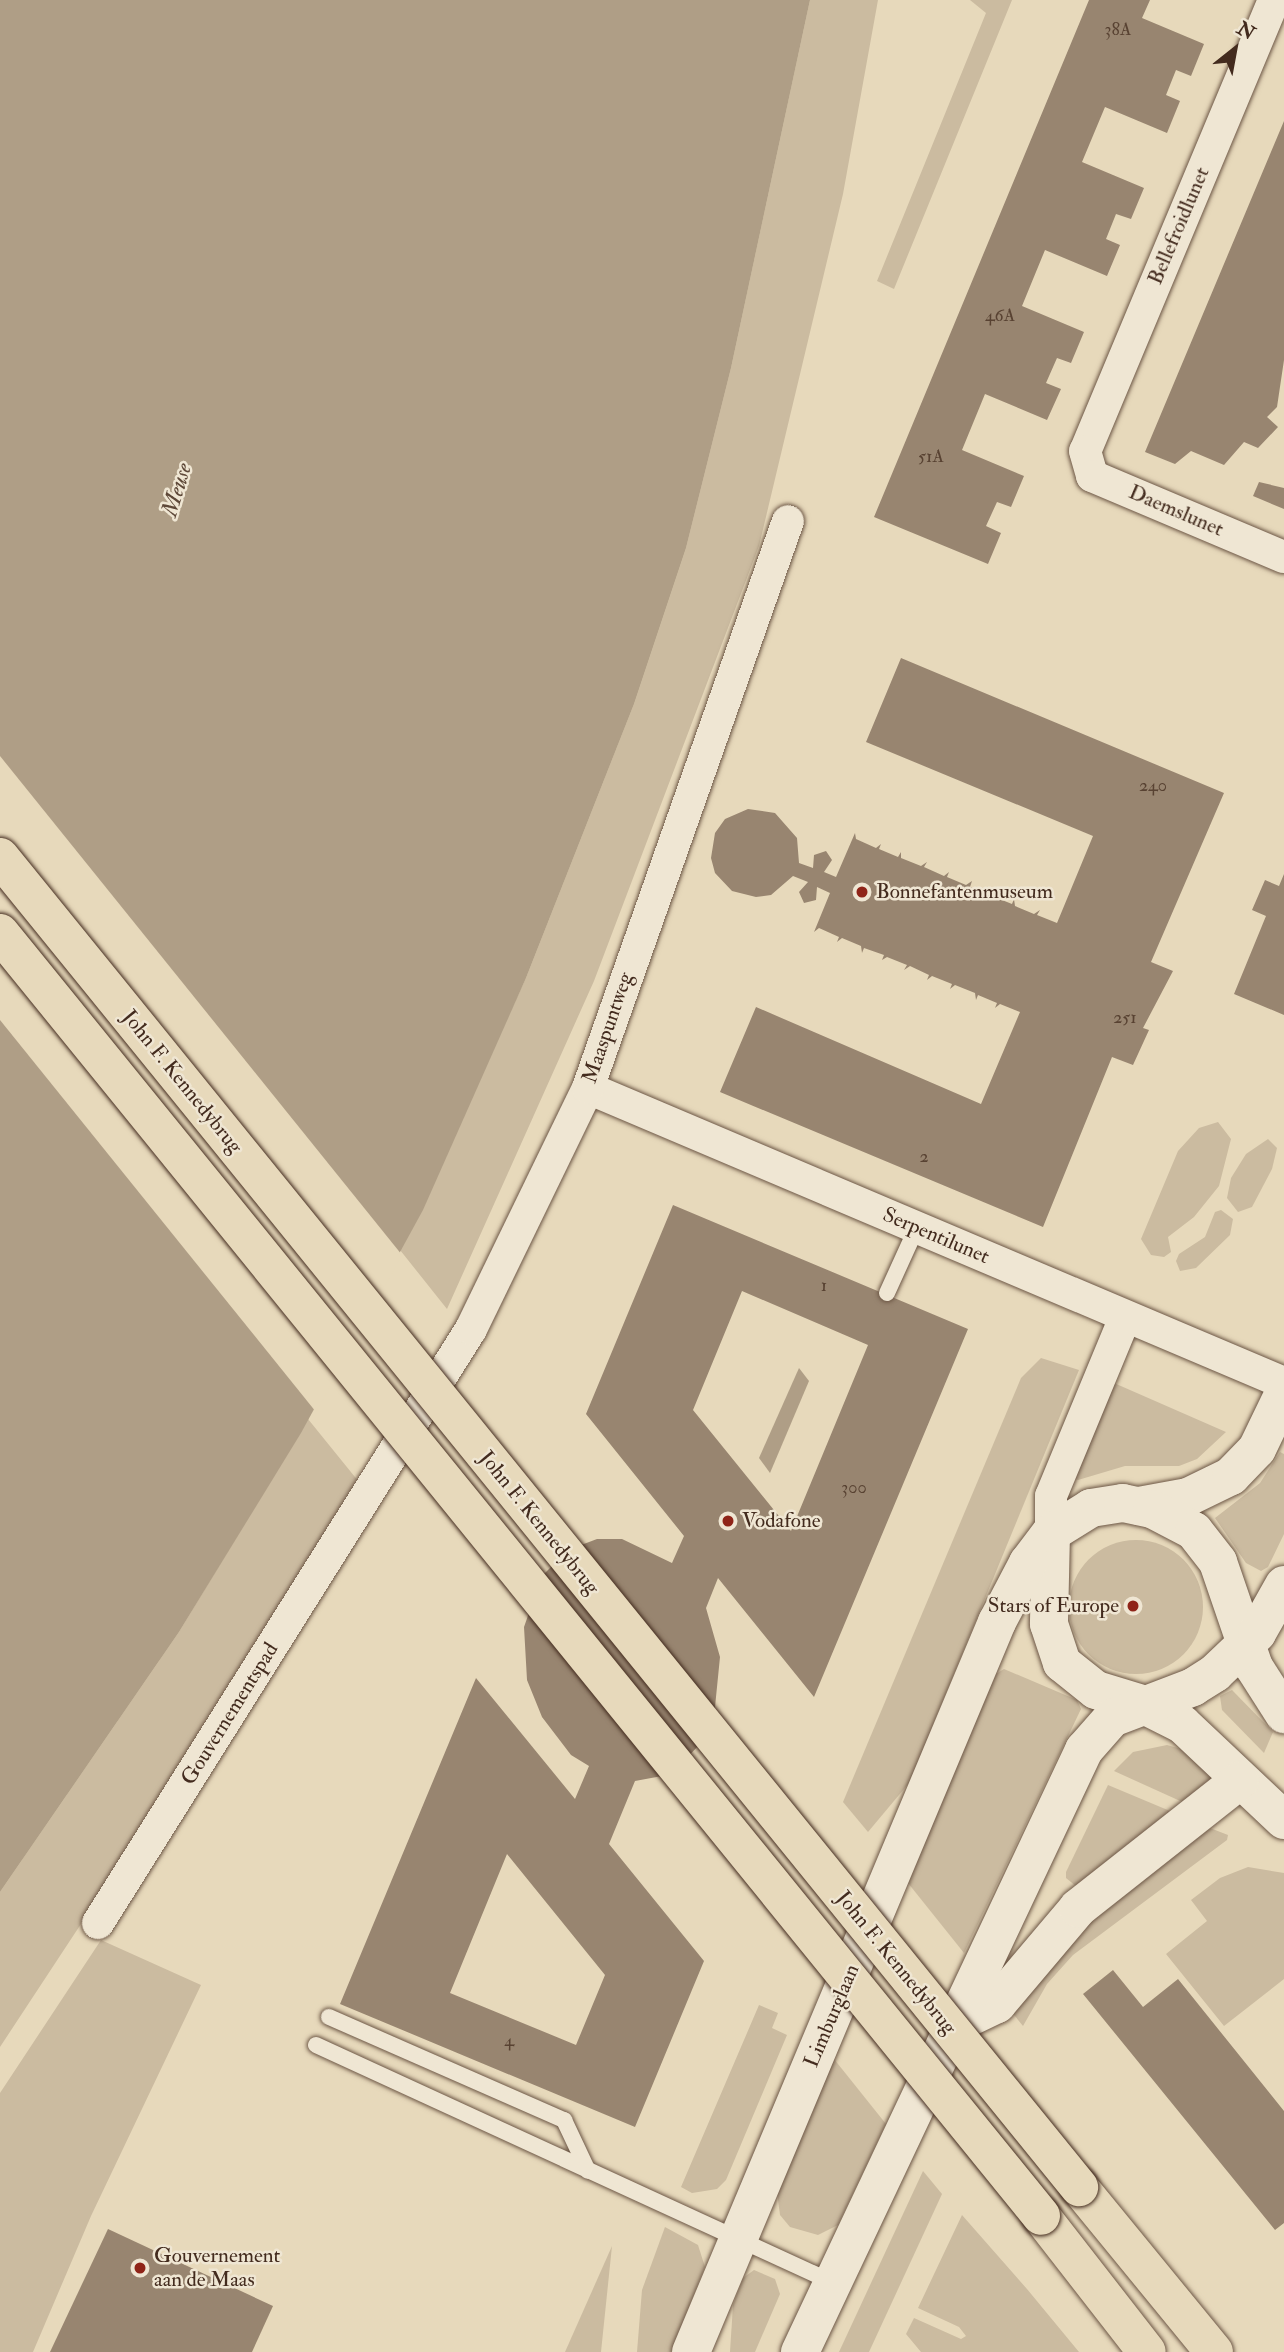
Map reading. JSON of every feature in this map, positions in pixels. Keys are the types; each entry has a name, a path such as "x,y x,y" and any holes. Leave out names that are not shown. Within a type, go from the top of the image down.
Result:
{"main road":[{"name":"John F. Kennedybrug","path":"0,857 1214,2352"},
{"path":"0,933 1041,2216 1147,2352"},
{"path":"1284,1393 1257,1449 1231,1476 1188,1497 1139,1506 1108,1503 1091,1508 1051,1533 1049,1624 1062,1663 1096,1690 1142,1704 1193,1733 1284,1820"},
{"path":"1139,1506 1182,1524 1210,1549 1225,1578 1254,1667 1284,1714"},
{"name":"Limburglaan","path":"691,2352 997,1622 1028,1563 1051,1533"},
{"path":"800,2352 1084,1750 1103,1724 1142,1704 1206,1680 1247,1644 1271,1613 1284,1585"},
{"path":"954,2025 997,2004 1078,1908 1240,1780"}],"street":[{"name":"Bellefroidlunet","path":"1085,452 1274,0"},
{"name":"Daemslunet","path":"1085,452 1092,476 1284,557"},
{"name":"Maaspuntweg","path":"360,1502 471,1329 588,1088 788,521"},
{"name":"Serpentilunet","path":"588,1088 1284,1384"},
{"path":"1051,1533 1051,1496 1125,1317"},
{"name":"Gouvernementspad","path":"98,1923 360,1502"}],"lane":[{"path":"887,1293 917,1227"},
{"path":"329,2017 564,2120 588,2171"},
{"path":"316,2045 832,2282"}],"shaded area":[{"path":"810,0 878,0 843,194 759,546 594,981 447,1309 400,1250 526,978 634,704 686,548 731,368"},
{"path":"970,0 1012,0 894,289 877,281 986,13"},
{"path":"1218,1122 1231,1139 1219,1186 1194,1217 1168,1237 1171,1252 1164,1257 1151,1255 1141,1239 1178,1151 1199,1128"},
{"path":"1268,1139 1277,1148 1272,1169 1252,1207 1238,1212 1227,1198 1231,1178 1246,1154"},
{"path":"1221,1210 1233,1219 1230,1235 1196,1268 1180,1271 1176,1261 1179,1254 1205,1237 1215,1212"},
{"path":"1041,1358 1079,1370 909,1783 868,1832 843,1802 1021,1378"},
{"path":"1114,1383 1226,1432 1197,1459 1179,1466 1125,1466 1078,1480 1073,1478"},
{"path":"308,1419 359,1482 181,1772 0,2047 0,1892 179,1632"},
{"path":"1280,1452 1284,1454 1284,1534 1268,1567 1261,1571 1246,1563 1215,1518 1260,1483"},
{"path":"1136,1540 1162,1545 1184,1559 1198,1581 1203,1607 1198,1633 1184,1655 1162,1669 1136,1674 1110,1669 1088,1655 1074,1633 1069,1607 1074,1581 1088,1559 1110,1545"},
{"path":"1004,1669 1077,1700 1081,1709 964,1953 908,1883 996,1674"},
{"path":"1232,1690 1273,1732 1264,1753 1222,1710 1220,1696"},
{"path":"1167,1745 1181,1749 1218,1782 1189,1805 1114,1771 1133,1752"},
{"path":"1108,1785 1170,1811 1077,1887 1066,1878 1066,1872"},
{"path":"1197,1823 1228,1835 1227,1840 1073,1955 1047,1984 1023,2026 1010,2010 1034,1975"},
{"path":"1248,1867 1284,1873 1284,1979 1224,2026 1166,1954 1207,1921 1191,1900 1220,1878"},
{"path":"101,1940 201,1985 91,2216 33,2352 0,2352 0,2093"},
{"path":"759,2005 778,2013 772,2028 787,2035 726,2180 717,2189 692,2193 681,2187"},
{"path":"834,2059 886,2124 838,2225 818,2235 790,2227 780,2215 777,2192"},
{"path":"923,2171 942,2194 869,2352 839,2352"},
{"path":"962,2215 1079,2352 921,2352 906,2334 914,2318 961,2339 966,2336 959,2327 918,2308"},
{"path":"665,2227 698,2245 705,2267 671,2352 637,2352 642,2290"},
{"path":"612,2246 601,2352 565,2352"},
{"path":"754,2270 775,2279 780,2294 755,2352 730,2352 733,2305 743,2278"}],"water":[{"name":"Meuse","path":"0,0 810,0 731,368 686,548 634,704 526,978 423,1210 301,1433 179,1632 0,1892"},
{"path":"799,1368 809,1381 770,1473 759,1458"}],"pier":[{"path":"0,756 402,1255 316,1412 0,1020"}],"building":[{"path":"1089,0 1150,0 1142,18 1204,44 1191,76 1176,70 1166,95 1180,101 1167,133 1105,107 1082,162 1144,188 1131,219 1116,214 1106,239 1120,245 1107,276 1045,250 1022,306 1084,332 1071,363 1057,358 1046,383 1061,389 1047,420 985,394 962,450 1024,476 1011,507 997,502 986,526 1001,533 988,564 874,517"},
{"path":"1284,121 1284,360 1277,407 1267,417 1278,427 1258,448 1244,442 1224,465 1191,451 1175,464 1145,452"},
{"path":"1259,482 1284,488 1284,509 1253,496"},
{"path":"901,658 1224,793 1151,962 1173,971 1143,1028 1149,1030 1133,1065 1112,1057 1043,1227 720,1092 756,1007 981,1104 1020,1012 1000,1004 995,1008 997,1003 978,995 976,1000 975,993 955,985 950,989 952,984 932,976 927,980 929,975 910,966 904,970 907,965 887,957 882,960 884,955 864,948 862,953 861,946 842,938 837,942 839,937 819,928 814,932 830,893 817,887 816,900 804,903 799,892 808,882 793,876 771,895 756,897 732,891 715,873 711,858 715,833 725,819 748,809 775,813 797,838 799,863 813,868 814,855 826,851 832,860 824,872 836,877 855,833 856,839 876,848 881,844 879,849 898,857 901,852 901,858 921,866 927,862 924,867 944,876 949,872 947,877 966,885 972,881 970,887 989,895 994,891 992,896 1012,904 1014,899 1015,906 1034,914 1040,910 1037,915 1057,923 1093,836 866,742"},
{"path":"1284,874 1284,1015 1234,994 1266,916 1252,910 1265,880 1279,886"},
{"name":"Vodafone","path":"673,1205 968,1329 814,1697 718,1578 706,1608 720,1657 714,1717 700,1744 680,1765 662,1776 635,1781 609,1844 704,1961 635,2127 340,2004 476,1678 575,1799 589,1766 571,1755 542,1717 527,1680 524,1627 542,1576 568,1550 597,1539 622,1539 672,1563 684,1536 586,1414","holes":["742,1291 868,1345 791,1531 693,1410","507,1854 605,1975 576,2045 450,1993"]},
{"path":"1113,1970 1143,2007 1178,1979 1284,2111 1284,2223 1275,2230 1083,1994"},
{"name":"Gouvernement aan de Maas","path":"108,2229 273,2306 252,2352 50,2352"}],"place":[{"name":"Bonnefantenmuseum","path":"862,892"},
{"name":"Vodafone","path":"728,1521"},
{"name":"Stars of Europe","path":"1133,1606"},
{"name":"Gouvernement aan de Maas","path":"140,2268"}]}
